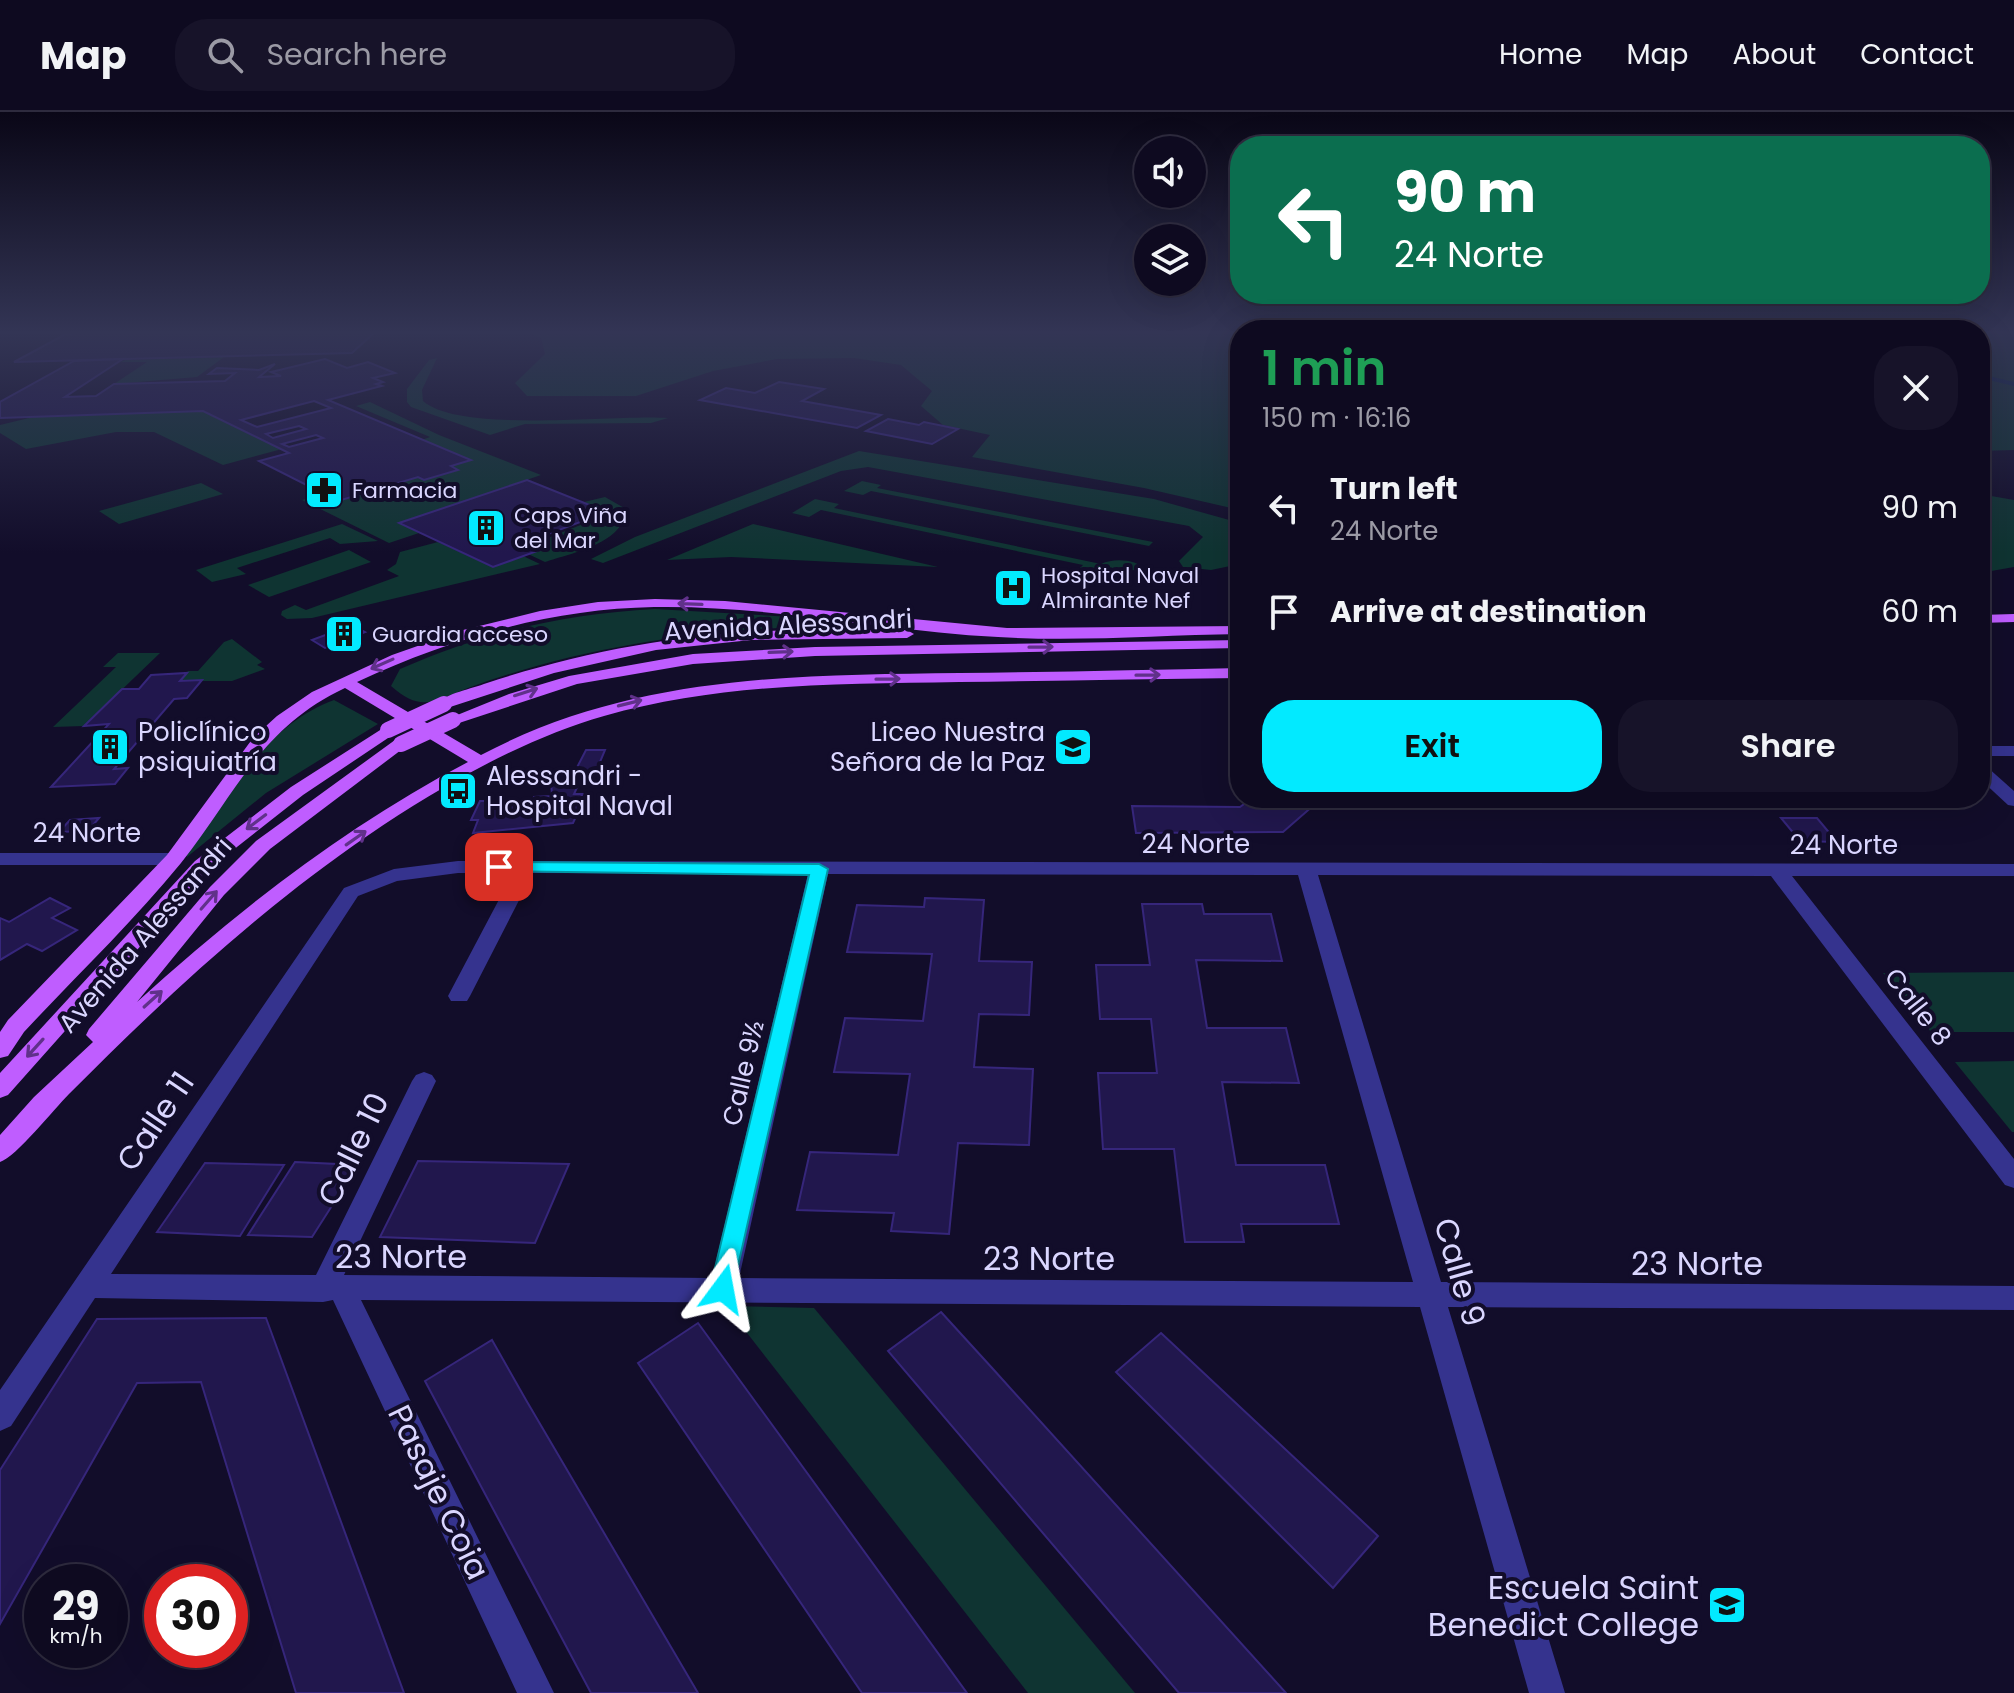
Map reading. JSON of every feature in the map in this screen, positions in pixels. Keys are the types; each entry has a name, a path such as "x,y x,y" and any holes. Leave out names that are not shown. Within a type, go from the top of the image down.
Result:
{"main road":[{"path":"0,1050 16,1026 174,859 259,742 283,719 344,681 468,633 598,606 655,603 725,605 1008,633"},
{"path":"1990,619 2014,618"},
{"name":"Avenida Alessandri","path":"0,1089 202,865 297,791 395,737 444,704 564,664 687,641 768,635 1230,630"},
{"path":"1990,632 2014,631"},
{"name":"Avenida Alessandri","path":"0,1152 217,891 263,845 395,737 453,720 567,679 671,659 830,650 1230,644"},
{"path":"36,1112 105,1043 236,927 360,835 478,761 544,731 612,708 724,686 816,680 1230,673"},
{"path":"344,681 478,761"}],"street":[{"path":"1990,751 2014,751"},
{"path":"1990,779 2014,801"},
{"name":"24 Norte","path":"0,859 174,859"},
{"name":"24 Norte","path":"379,877 418,868 526,867 1307,871 2014,870"},
{"path":"459,996 526,867"},
{"name":"Calle 9½","path":"723,1289 819,869"},
{"name":"Calle 9","path":"1307,871 1547,1693"},
{"name":"Calle 8","path":"1778,871 2014,1178"},
{"name":"Calle 11","path":"0,1416 84,1286 351,892 379,877"},
{"name":"Calle 10","path":"333,1290 424,1081"},
{"name":"23 Norte","path":"84,1286 333,1290 723,1289 2014,1298"},
{"name":"Pasaje Coia","path":"333,1290 536,1693"}],"green space":[{"path":"356,406 378,406 439,435 541,475 400,523 419,533 389,543 302,500 324,494 339,501 418,477 424,480 457,470 451,466 469,461 422,440 430,437"},
{"path":"432,406 470,417 503,420 668,418 651,423 525,424 490,435 411,407"},
{"path":"921,406 1230,406 1230,508 1144,488 972,457 990,435 943,425"},
{"path":"1990,406 2014,406 2014,450 1990,451"},
{"path":"203,411 282,449 223,465 154,432 116,432 26,449 0,433 0,425 33,417"},
{"path":"859,451 1154,499 1230,520 1230,566 1211,570 1183,567 1179,561 1203,537 1189,526 868,467 841,471 603,563 591,559 635,537"},
{"path":"862,481 881,485 877,488 1153,542 1149,546 871,491 863,495 844,491"},
{"path":"201,483 223,494 119,524 99,511"},
{"path":"1990,496 2014,500 2014,567 1990,571"},
{"path":"605,497 626,509 623,521 607,538 545,562 528,554 539,550 530,545 611,513 584,502"},
{"path":"815,499 839,504 834,508 1101,564 1118,560 1131,562 1146,570 1077,571 1083,565 821,510 809,517 792,513"},
{"path":"342,524 378,541 340,544 330,538 237,568 246,574 212,582 196,570"},
{"path":"753,524 938,567 731,557 667,560"},
{"path":"438,542 493,567 523,556 540,564 312,618 287,619 281,615 282,611 295,605 306,610 399,576 387,570 396,564 400,552"},
{"path":"349,550 371,562 269,597 248,585"},
{"path":"655,609 829,619 826,626 689,636 600,651 511,673 428,702 411,700 391,686 400,669 494,635 556,620"},
{"path":"232,639 262,662 257,665 265,669 232,681 180,681 188,671 198,671 224,642"},
{"path":"118,653 160,653 84,726 53,727 116,667 103,667"},
{"path":"334,700 378,724 266,793 187,857 185,847 250,763 289,726 310,711"},
{"path":"2014,972 2014,1032 1931,1032 1883,973"},
{"path":"2014,1061 2014,1132 2012,1132 1955,1062"},
{"path":"726,1306 814,1308 1135,1693 1028,1693"}],"building":[{"path":"0,406 296,406 241,420 257,427 331,408 326,406 342,406 471,460 451,466 458,470 424,480 418,477 338,501 259,461 289,453 203,411 0,418","holes":["299,426 306,429 273,438 266,434","316,435 323,438 289,447 282,444"]},
{"path":"732,406 829,406 881,415 857,428"},
{"path":"888,419 958,429 932,444 866,431"},
{"name":"Caps Viña del Mar","path":"527,480 607,512 524,543 540,550 493,567 399,523"},
{"name":"Guardia acceso","path":"352,625 365,632 325,648 312,640"},
{"name":"Policlínico psiquiatría","path":"187,673 180,681 202,680 187,698 174,699 114,769 128,768 115,784 51,787 109,724 84,726 122,689 139,689 151,675"},
{"path":"586,750 605,750 592,781 580,781 574,794 583,794 579,799 584,799 573,823 473,833 478,820 471,820 480,801 533,801 534,797 552,796 551,780 570,781"},
{"path":"1132,806 1311,808 1283,832 1136,833"},
{"path":"99,818 88,831 59,832 70,820"},
{"path":"1781,818 1817,818 1837,842 1800,841"},
{"path":"50,898 70,908 52,918 77,930 42,951 27,944 0,960 0,918 9,922"},
{"path":"925,898 984,900 979,961 1032,962 1029,1015 979,1014 974,1067 1033,1069 1029,1145 958,1143 949,1234 891,1231 894,1213 797,1210 810,1152 898,1155 910,1074 834,1072 845,1018 923,1021 932,954 847,952 857,905 924,907"},
{"path":"1142,904 1202,904 1204,914 1271,914 1282,961 1196,960 1207,1028 1286,1028 1299,1083 1222,1082 1236,1165 1325,1165 1339,1224 1241,1224 1244,1242 1185,1242 1174,1149 1103,1149 1098,1073 1157,1073 1151,1019 1100,1019 1096,965 1150,965"},
{"path":"418,1161 569,1164 535,1243 380,1237"},
{"path":"295,1162 358,1165 312,1237 248,1235"},
{"path":"205,1163 284,1165 240,1236 157,1232"},
{"path":"941,1312 1286,1693 1179,1693 888,1351"},
{"path":"266,1318 404,1693 296,1693 201,1382 137,1383 34,1564 24,1564 24,1582 0,1624 0,1470 97,1319"},
{"path":"698,1323 967,1693 862,1693 638,1363"},
{"path":"1161,1333 1378,1536 1333,1588 1116,1372"},
{"path":"492,1340 698,1693 591,1693 425,1381"}],"place":[{"name":"Farmacia","path":"324,490"},
{"name":"Caps Viña del Mar","path":"486,528"},
{"name":"Hospital Naval Almirante Nef","path":"1013,588"},
{"name":"Guardia acceso","path":"344,634"},
{"name":"Policlínico psiquiatría","path":"110,747"},
{"name":"Liceo Nuestra Señora de la Paz","path":"1073,747"},
{"name":"Alessandri - Hospital Naval","path":"458,791"},
{"name":"Escuela Saint Benedict College","path":"1727,1605"}],"route":[{"path":"499,867 819,869 723,1289"}]}
